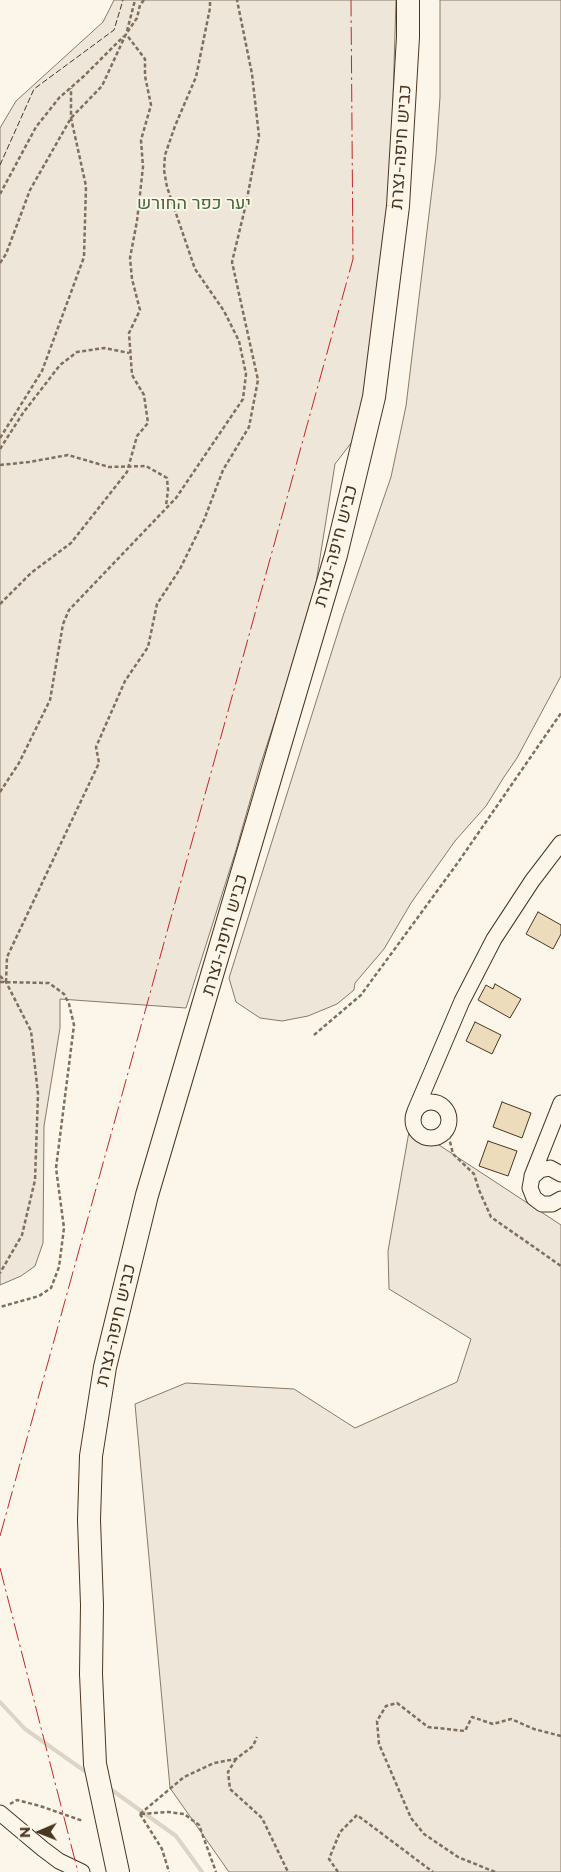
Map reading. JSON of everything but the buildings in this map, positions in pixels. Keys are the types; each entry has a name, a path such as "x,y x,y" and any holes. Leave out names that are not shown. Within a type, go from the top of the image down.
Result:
{"highway":[{"name":"כביש חיפה-נצרת","path":"118,1872 95,1764 91,1674 91,1456 105,1367 148,1195 336,555 374,397 398,206 408,37 408,0"}],"street":[{"path":"433,1068 432,1089 434,1096 446,1110 449,1120 447,1129 435,1138 421,1135 414,1127 413,1116 433,1068 462,1001 494,939 532,881 561,843"},
{"path":"415,1111 423,1104 433,1102 439,1104"},
{"path":"561,1103 532,1177 530,1188 534,1198 542,1204 552,1204 561,1199"},
{"path":"549,1132 548,1159 558,1172"},
{"path":"532,1177 540,1170 550,1168 558,1172"},
{"path":"4,1809 43,1849 59,1861 82,1872"}],"path":[{"path":"0,194 36,127 59,98 126,34 134,0"},
{"path":"0,263 6,254 30,190 71,118 102,86 126,34 137,18 140,5 144,0"},
{"path":"0,792 19,764 50,700 63,624 69,610 176,498 243,399 246,374 239,341 224,311 195,269 167,188 164,170 165,155 196,77 210,0"},
{"path":"6,982 7,957 99,763 96,747 126,681 148,647 157,604 180,569 204,520 223,470 249,427 258,380 232,262 246,204 259,136 252,74 237,0"},
{"path":"0,604 31,573 71,543 127,472 137,436 148,423 144,395 132,375 129,333 140,310 132,279 130,258 137,222 143,167 141,140 151,105 145,76 145,59 126,34"},
{"path":"0,438 42,371 84,257 86,186 71,118 71,88"},
{"path":"0,449 23,413 60,365 78,352 104,348 129,352"},
{"path":"0,465 68,455 109,467 146,466 167,478 166,508"},
{"path":"314,1035 361,995 459,861 561,713"},
{"path":"0,976 6,982 30,1032 38,1094 35,1180 22,1235 0,1273"},
{"path":"0,982 49,983 64,994 69,1004 74,1025 56,1168 64,1228 59,1267 51,1288 39,1296 0,1308"},
{"path":"447,1129 453,1154 474,1174 491,1217 561,1266"},
{"path":"495,1872 458,1857 424,1834 411,1818 379,1744 377,1721 386,1706 398,1703 428,1727 465,1731 472,1718 493,1724 511,1719 534,1729 561,1736"},
{"path":"257,1737 253,1746 236,1759 228,1772 230,1789 262,1818 288,1872"},
{"path":"140,1814 184,1777 214,1763 236,1759"},
{"path":"4,1809 17,1800 84,1821"},
{"path":"140,1814 168,1812 184,1814 199,1825 216,1872"},
{"path":"140,1814 162,1849 169,1872"},
{"path":"338,1872 329,1859 340,1832 356,1815 433,1872"}],"green space":[{"name":"יער כפר החורש","path":"114,0 396,0 391,166 376,330 355,438 335,464 312,608 260,766 236,850 186,1008 60,999 60,1028 44,1126 43,1243 35,1266 21,1276 0,1285 0,128 16,101 103,22"},
{"path":"440,0 561,0 561,676 517,758 486,806 455,841 411,903 384,949 355,983 354,990 337,1004 308,1016 282,1021 260,1018 236,1002 229,978 343,616 391,477 406,406 436,156 440,97"},
{"path":"410,1126 561,1225 561,1872 229,1872 170,1788 135,1404 186,1383 294,1389 355,1428 457,1382 471,1339 389,1289 388,1251"}],"waterway":[{"path":"0,1702 25,1729 89,1774"},
{"path":"109,1788 176,1836 202,1872"}],"fence":[{"path":"0,165 34,89 114,30 123,0"}],"power":[{"path":"0,1536 353,259 351,0"},
{"path":"0,1568 78,1872"}]}
